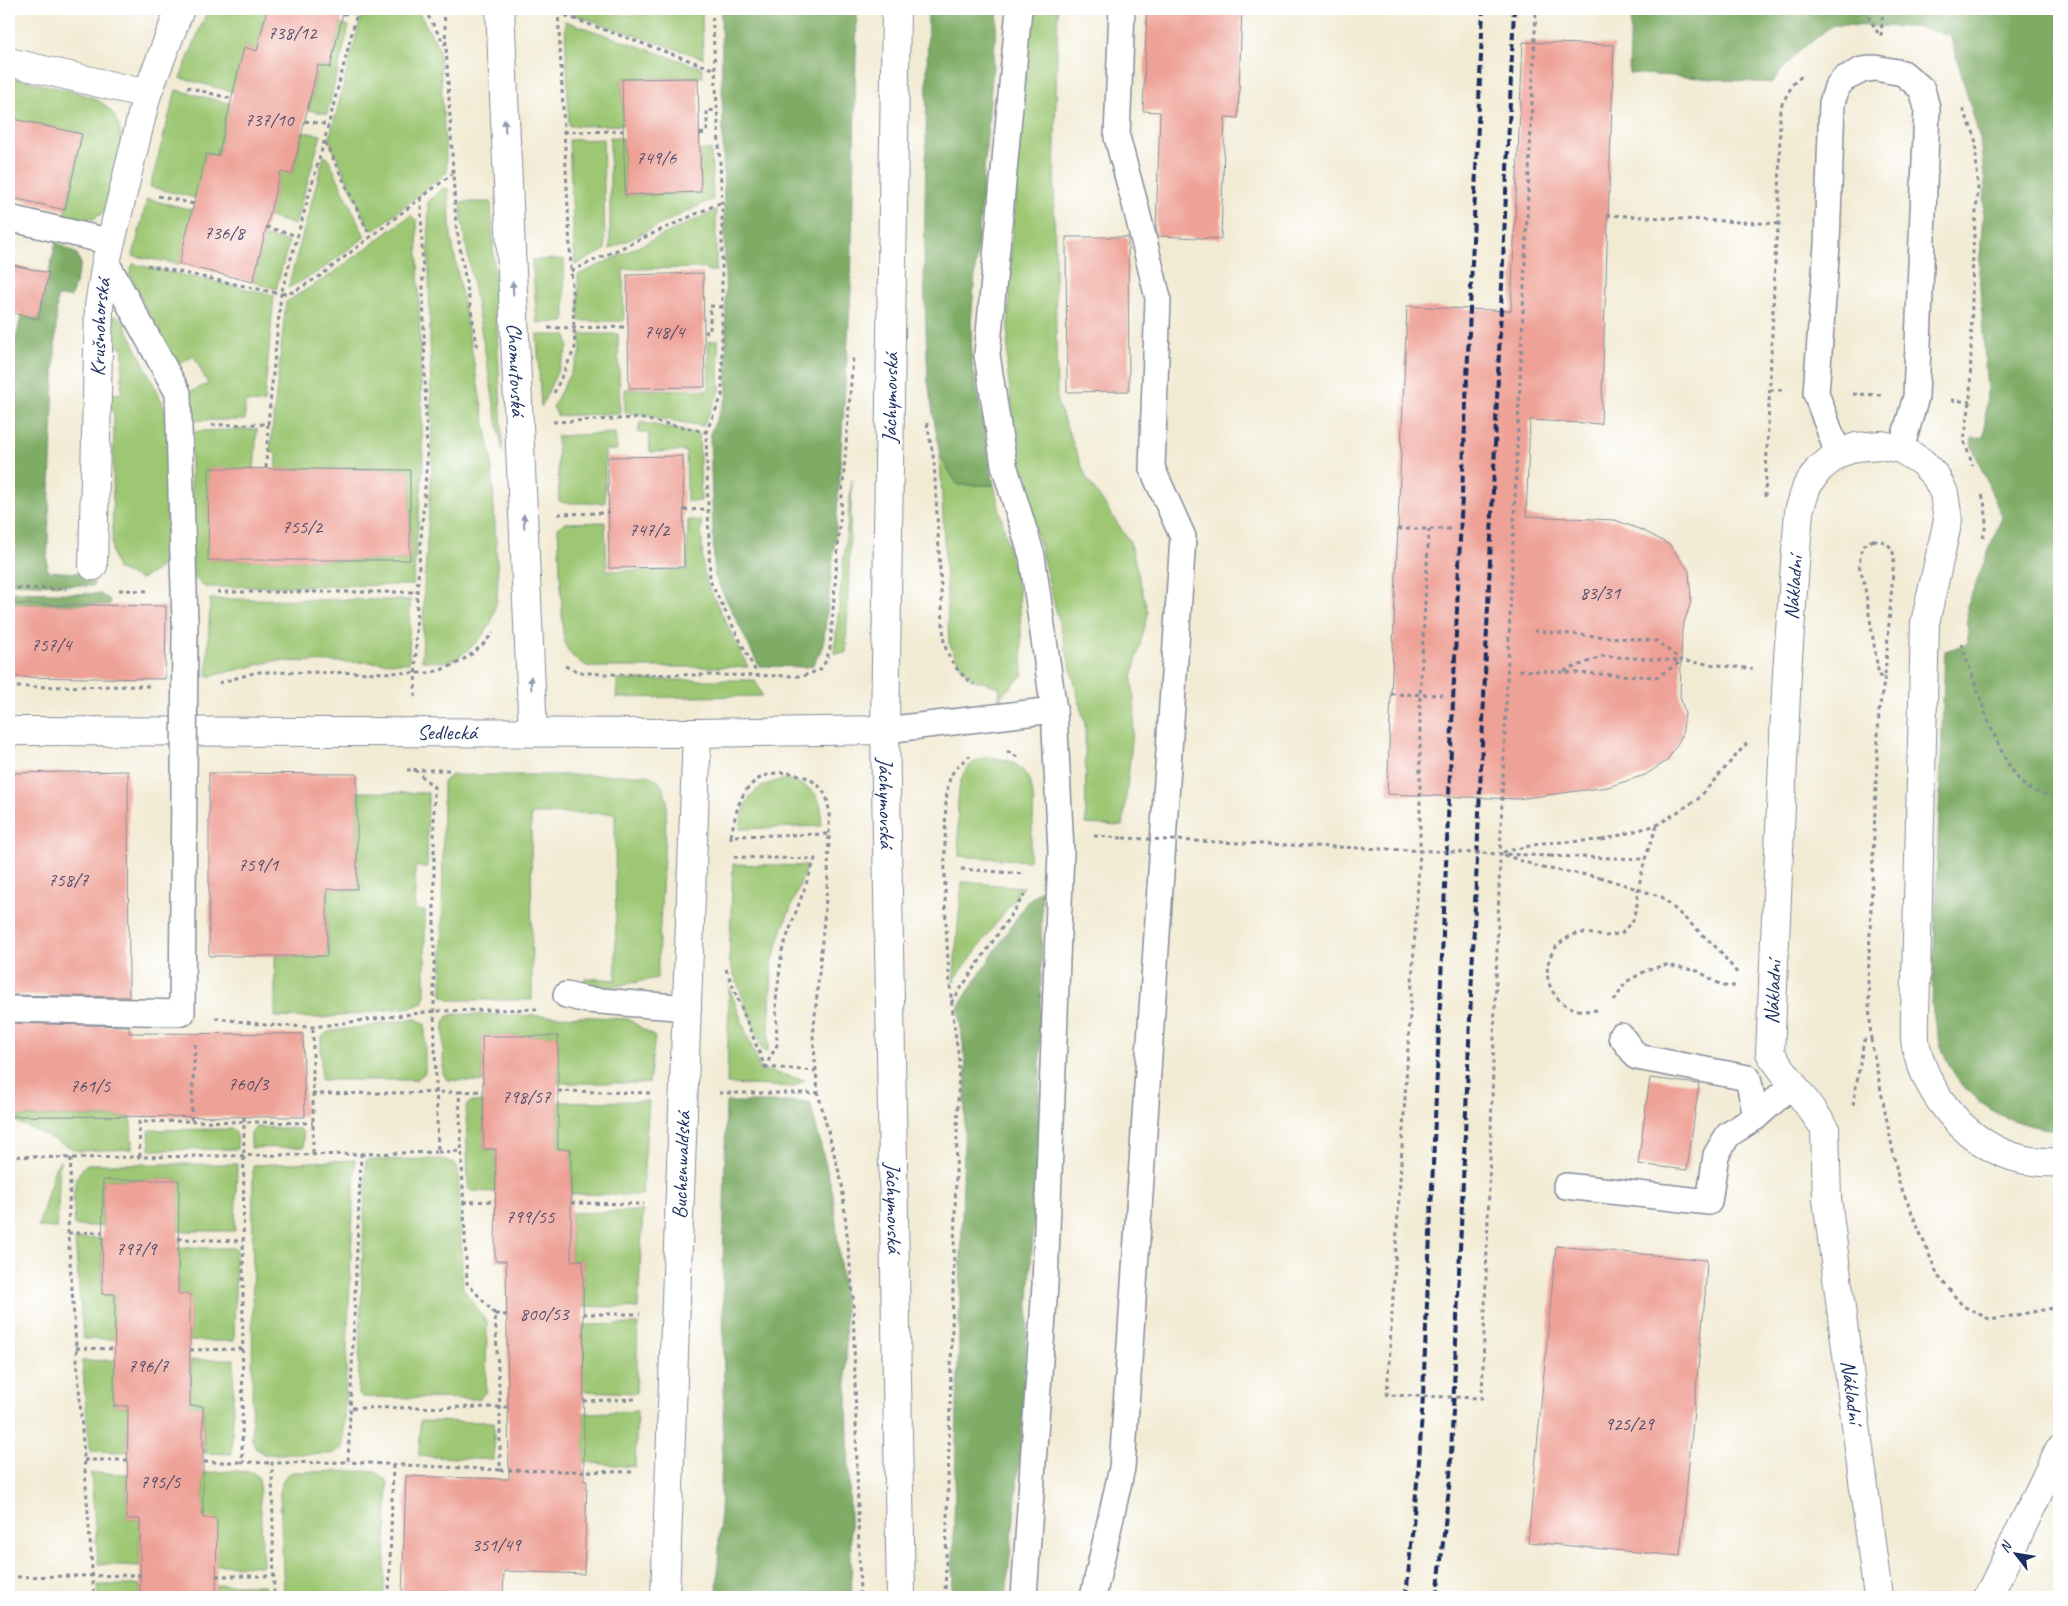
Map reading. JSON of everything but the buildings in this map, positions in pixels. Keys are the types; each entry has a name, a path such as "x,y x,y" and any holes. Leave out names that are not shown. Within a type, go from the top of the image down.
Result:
{"street":[{"name":"Krušnohorská","path":"93,566 99,306 108,252 147,94 180,9"},
{"name":"Chomutovská","path":"500,9 534,732"},
{"name":"Jáchymovská","path":"896,9 885,730 901,1597"},
{"path":"9,62 147,94"},
{"name":"Nákladní","path":"1878,1597 1827,1199 1824,1128 1770,1053 1787,671 1799,511 1807,486 1815,474 1828,460 1856,447 1881,445 1901,450 1922,462 1936,477 1944,493 1948,520 1925,623 1915,1016 1916,1045 1924,1071 1933,1089 1964,1130 1991,1147 2021,1159 2059,1163"},
{"name":"Sedlecká","path":"9,731 697,733 885,730"},
{"name":"Buchenwaldská","path":"665,1597 697,733"},
{"path":"1988,1597 2059,1450"}],"lane":[{"path":"1019,9 987,355 1004,465 1032,556 1054,710 1061,851 1045,1285 1024,1597"},
{"path":"1093,1597 1122,1468 1182,537 1152,468 1158,298 1136,204 1117,138 1122,9"},
{"path":"1838,454 1816,393 1827,245 1832,103 1837,87 1844,79 1862,70 1875,68 1903,74 1922,89 1926,108 1916,397 1901,450"},
{"path":"9,218 108,252 178,393 185,623 182,1013 9,1009"},
{"path":"885,730 1054,710"},
{"path":"566,995 587,1000 688,1008"},
{"path":"1621,1036 1638,1057 1748,1078 1756,1117"},
{"path":"1566,1186 1709,1202 1716,1155 1728,1135 1756,1117 1793,1084"}],"path":[{"path":"266,468 268,424 281,294 329,125 358,9"},
{"path":"342,14 356,13 366,9"},
{"path":"424,9 447,47"},
{"path":"444,9 456,224 479,358"},
{"path":"712,9 722,202 722,396 706,432 710,581 758,676"},
{"path":"1429,529 1420,694 1420,850 1387,1395 1482,1398 1503,779 1536,9"},
{"path":"552,399 574,348 558,11 716,70"},
{"path":"181,85 232,99"},
{"path":"1959,101 1975,136 1978,188 1973,248 1970,402 1964,441 1973,468"},
{"path":"700,134 707,132 706,110 718,111"},
{"path":"305,121 329,125"},
{"path":"564,132 623,132"},
{"path":"324,142 371,238"},
{"path":"142,264 281,294 293,292 320,276 453,174"},
{"path":"150,194 194,204"},
{"path":"421,200 426,461 417,592 414,732 415,770 434,787 434,1011 438,1152"},
{"path":"571,271 722,202"},
{"path":"1607,215 1779,224"},
{"path":"266,227 298,236"},
{"path":"704,332 710,332 710,306 722,307"},
{"path":"515,329 628,328"},
{"path":"563,662 566,668 601,674 803,676 820,670 826,661 830,648 854,348"},
{"path":"1770,390 1916,397 1970,402"},
{"path":"549,422 638,418 706,432"},
{"path":"179,425 268,424"},
{"path":"1981,545 1986,527 1985,503 1982,494"},
{"path":"684,510 708,509"},
{"path":"552,514 608,513"},
{"path":"1398,529 1451,529"},
{"path":"1879,676 1864,582 1859,565 1862,546 1873,540 1881,540 1893,548 1894,572 1890,617"},
{"path":"184,592 417,592"},
{"path":"428,673 442,670 470,656 484,644 496,628"},
{"path":"1534,632 1657,641 1682,661"},
{"path":"1958,636 2000,748 2014,773 2027,788 2059,796"},
{"path":"1561,672 1603,656 1682,661 1756,670"},
{"path":"1519,670 1657,677 1682,661"},
{"path":"1884,676 1879,711 1868,982 1872,1040 1899,1182 1938,1276 1963,1306 1991,1320 2059,1307"},
{"path":"1391,694 1444,694"},
{"path":"1498,853 1543,844 1602,840 1657,825 1698,799 1729,766 1750,739"},
{"path":"1001,750 1023,760"},
{"path":"945,1597 959,1060 951,1003 944,902 946,801 951,777 960,764 972,755"},
{"path":"415,770 453,770"},
{"path":"731,843 736,812 743,796 754,782 776,773 793,773 808,779 817,786 826,798 829,834 828,877 813,1037 818,1093 842,1184 853,1296 860,1597"},
{"path":"1600,1010 1586,1012 1569,1008 1557,999 1549,985 1548,968 1552,953 1561,942 1574,934 1589,932 1604,936 1622,933 1633,920 1645,859 1657,825"},
{"path":"731,836 829,834"},
{"path":"1122,838 1645,859"},
{"path":"729,866 730,850"},
{"path":"1498,853 1543,868 1600,877 1662,897 1719,950"},
{"path":"730,857 815,859 782,951 776,1001 777,1045 765,1067"},
{"path":"961,868 1029,874"},
{"path":"726,959 726,969 765,1067"},
{"path":"1608,1005 1616,1000 1626,982 1649,969 1666,965 1698,972 1723,986 1740,986"},
{"path":"182,1013 266,1025 313,1027 434,1011 524,1010 561,1007 566,995"},
{"path":"182,1013 196,1030 191,1121"},
{"path":"313,1027 313,1153"},
{"path":"1864,1040 1872,1040"},
{"path":"765,1067 815,1071"},
{"path":"312,1094 483,1091"},
{"path":"558,1091 658,1093"},
{"path":"459,1092 467,1283 495,1314 500,1407 500,1470"},
{"path":"719,1094 818,1093"},
{"path":"242,1462 244,1117"},
{"path":"140,1157 139,1122 313,1123"},
{"path":"9,1156 71,1158 461,1151"},
{"path":"348,1462 352,1408 361,1154"},
{"path":"71,1158 68,1233 94,1597"},
{"path":"463,1202 496,1201"},
{"path":"571,1203 645,1204"},
{"path":"68,1233 102,1232"},
{"path":"178,1239 243,1241"},
{"path":"495,1314 507,1315"},
{"path":"583,1314 648,1314"},
{"path":"76,1348 115,1349"},
{"path":"190,1350 242,1349"},
{"path":"584,1401 639,1399"},
{"path":"352,1408 508,1407"},
{"path":"84,1460 128,1460"},
{"path":"204,1462 348,1462 500,1470 636,1472"},
{"path":"272,1463 274,1597"},
{"path":"389,1597 393,1465"},
{"path":"9,1577 140,1575"},
{"path":"216,1576 274,1576"}],"green space":[{"path":"208,9 267,9 257,51 245,47 234,92 180,78"},
{"path":"373,9 417,9 439,49 447,172 375,230 368,225 329,140 362,14"},
{"path":"563,9 620,9 621,15 702,12 703,58 563,11"},
{"path":"766,9 857,9 851,291 836,530 824,639 821,651 812,666 805,667 759,666 715,577 714,563 710,434 727,396 721,13"},
{"path":"928,9 998,9 971,321 972,362 994,485 958,485 940,456 928,382 924,275"},
{"path":"1030,9 1058,9 1054,187 1057,402 1086,477 1130,542 1148,613 1132,677 1135,712 1123,826 1086,824 1085,724 1019,465 1007,367 1011,246"},
{"path":"1631,9 2059,9 2059,1130 2032,1126 2008,1118 1987,1107 1970,1093 1955,1075 1944,1054 1936,1030 1932,1003 1945,651 1968,644 1967,606 2002,517 1971,444 1972,438 1984,437 1987,393 1979,271 1985,185 1980,139 1950,35 1915,27 1833,25 1799,51 1771,83 1629,73"},
{"path":"565,21 702,68 703,77 622,79 623,125 569,126"},
{"path":"340,23 349,26 327,114 308,110 318,65 330,68"},
{"path":"9,77 83,94 103,103 110,110 120,131 122,152 108,210 93,219 64,217 82,134 9,118"},
{"path":"176,90 232,104 218,156 206,154 196,198 150,187"},
{"path":"303,132 321,135 295,225 269,217 280,171 292,174"},
{"path":"610,137 623,138 625,195 701,192 700,151 711,149 713,199 610,249"},
{"path":"603,139 605,250 575,265 569,140"},
{"path":"324,156 328,158 365,237 318,272 288,288"},
{"path":"443,188 448,189 451,236 491,457 498,577 497,600 491,623 480,639 467,651 456,659 444,662 422,661 424,590 432,462 428,202"},
{"path":"147,199 193,210 179,264 133,256"},
{"path":"461,202 491,202 503,455 462,221"},
{"path":"716,210 716,271 707,271 706,268 623,269 624,321 579,321 578,275"},
{"path":"411,215 417,221 423,464 413,585 205,587 191,575 191,437 195,432 200,431 257,429 254,469 209,468 209,560 410,560 410,470 276,469 277,455 270,451 286,302 332,274"},
{"path":"264,236 289,242 276,289 253,282"},
{"path":"56,242 77,254 81,264 71,297 57,297 47,571 97,574 93,586 9,583 9,367 22,313 38,319"},
{"path":"564,259 565,322 537,323 532,260"},
{"path":"133,264 274,295 264,403 245,402 245,420 192,420 192,408 188,393 208,384 194,356 175,366 129,274"},
{"path":"117,316 123,321 162,402 169,421 166,551 163,562 158,569 140,579 117,569 112,552 114,413 106,403 106,393 121,394 123,347 107,347 111,317"},
{"path":"580,334 618,334 620,413 558,416 553,407 581,352"},
{"path":"537,335 567,335 568,348 541,407"},
{"path":"718,340 720,390 703,426 625,412 625,389 709,390 708,341"},
{"path":"640,422 699,434 701,501 687,501 686,451 650,452 649,433 638,433"},
{"path":"615,433 617,450 605,450 605,503 564,503 559,501 557,436"},
{"path":"940,456 958,485 994,485 1019,593 1023,675 999,698 1000,687 971,679 960,665 949,643"},
{"path":"852,480 846,653 834,653"},
{"path":"688,520 701,520 703,568 708,586 748,667 590,667 574,658 568,650 563,634 558,528 564,523 605,522 607,571 687,570"},
{"path":"9,592 100,594 110,600 109,605 11,604 11,677 9,677"},
{"path":"210,599 410,600 409,663 274,661 207,677"},
{"path":"617,680 755,680 762,696 616,698"},
{"path":"986,757 1006,760 1020,768 1029,779 1033,793 1034,809 1029,861 959,856 959,788 962,778 970,765"},
{"path":"451,775 647,775 655,779 663,788 667,800 657,978 612,987 582,986 585,978 616,980 615,813 531,814 532,1000 451,1000 442,995 443,782"},
{"path":"787,779 805,786 816,795 821,807 821,826 740,829 745,808 753,794 767,784"},
{"path":"357,792 428,793 427,867 415,867 415,910 425,911 425,998 423,1003 413,1007 323,1018 275,1017 275,956 327,956 327,889 357,889"},
{"path":"733,864 807,866 782,930 772,964 768,1051 763,1051 729,961"},
{"path":"962,882 1023,887 953,982"},
{"path":"1042,889 1039,1128 1020,1456 1006,1597 952,1597 966,1066 958,1007 1027,902"},
{"path":"729,987 760,1069 805,1080 794,1087 727,1084"},
{"path":"455,1014 628,1019 655,1037 649,1083 558,1083 558,1036 482,1036 483,1082 447,1080 443,1073 444,1022 448,1016"},
{"path":"415,1019 425,1024 425,1073 416,1080 321,1080 321,1038 328,1032"},
{"path":"649,1101 642,1195 571,1194 571,1149 558,1149 558,1102"},
{"path":"470,1102 483,1102 484,1149 496,1149 496,1192 472,1191 468,1188 466,1106"},
{"path":"726,1102 810,1102 833,1194 845,1312 852,1597 717,1597 724,1401 723,1270"},
{"path":"9,1116 131,1117 132,1149 78,1151 11,1119"},
{"path":"256,1127 300,1129 303,1133 304,1147 251,1148 251,1134"},
{"path":"232,1129 237,1135 237,1149 150,1150 149,1130"},
{"path":"442,1159 454,1163 458,1169 463,1288 487,1323 486,1392 479,1399 362,1397 358,1393 366,1160"},
{"path":"60,1160 57,1228 38,1227 55,1168"},
{"path":"355,1160 343,1448 332,1454 264,1454 256,1449 252,1439 253,1165"},
{"path":"87,1164 237,1164 235,1231 178,1231 178,1180 103,1180 102,1226 75,1226 75,1185 81,1170"},
{"path":"643,1211 638,1308 583,1306 583,1260 571,1261 571,1213"},
{"path":"102,1238 102,1294 115,1294 115,1339 83,1339 75,1239"},
{"path":"178,1248 236,1248 234,1341 190,1341 190,1294 178,1294"},
{"path":"638,1324 636,1393 583,1391 583,1325"},
{"path":"234,1359 232,1454 204,1453 203,1406 190,1406 191,1360"},
{"path":"115,1360 114,1406 128,1406 127,1452 90,1451 82,1361"},
{"path":"637,1411 635,1467 584,1462 583,1413"},
{"path":"420,1421 494,1422 494,1460 419,1456"},
{"path":"375,1471 388,1482 384,1597 284,1597 280,1494 284,1478 292,1472"},
{"path":"252,1472 259,1478 263,1566 216,1565 203,1518 203,1473"},
{"path":"91,1473 127,1474 127,1519 140,1519 140,1566 98,1564"},
{"path":"98,1585 140,1585 140,1597 99,1597"},
{"path":"216,1585 264,1585 265,1597 216,1597"}],"railway":[{"path":"1406,1597 1419,1462 1423,1396 1483,9"},
{"path":"1437,1597 1450,1479 1514,9"}]}
